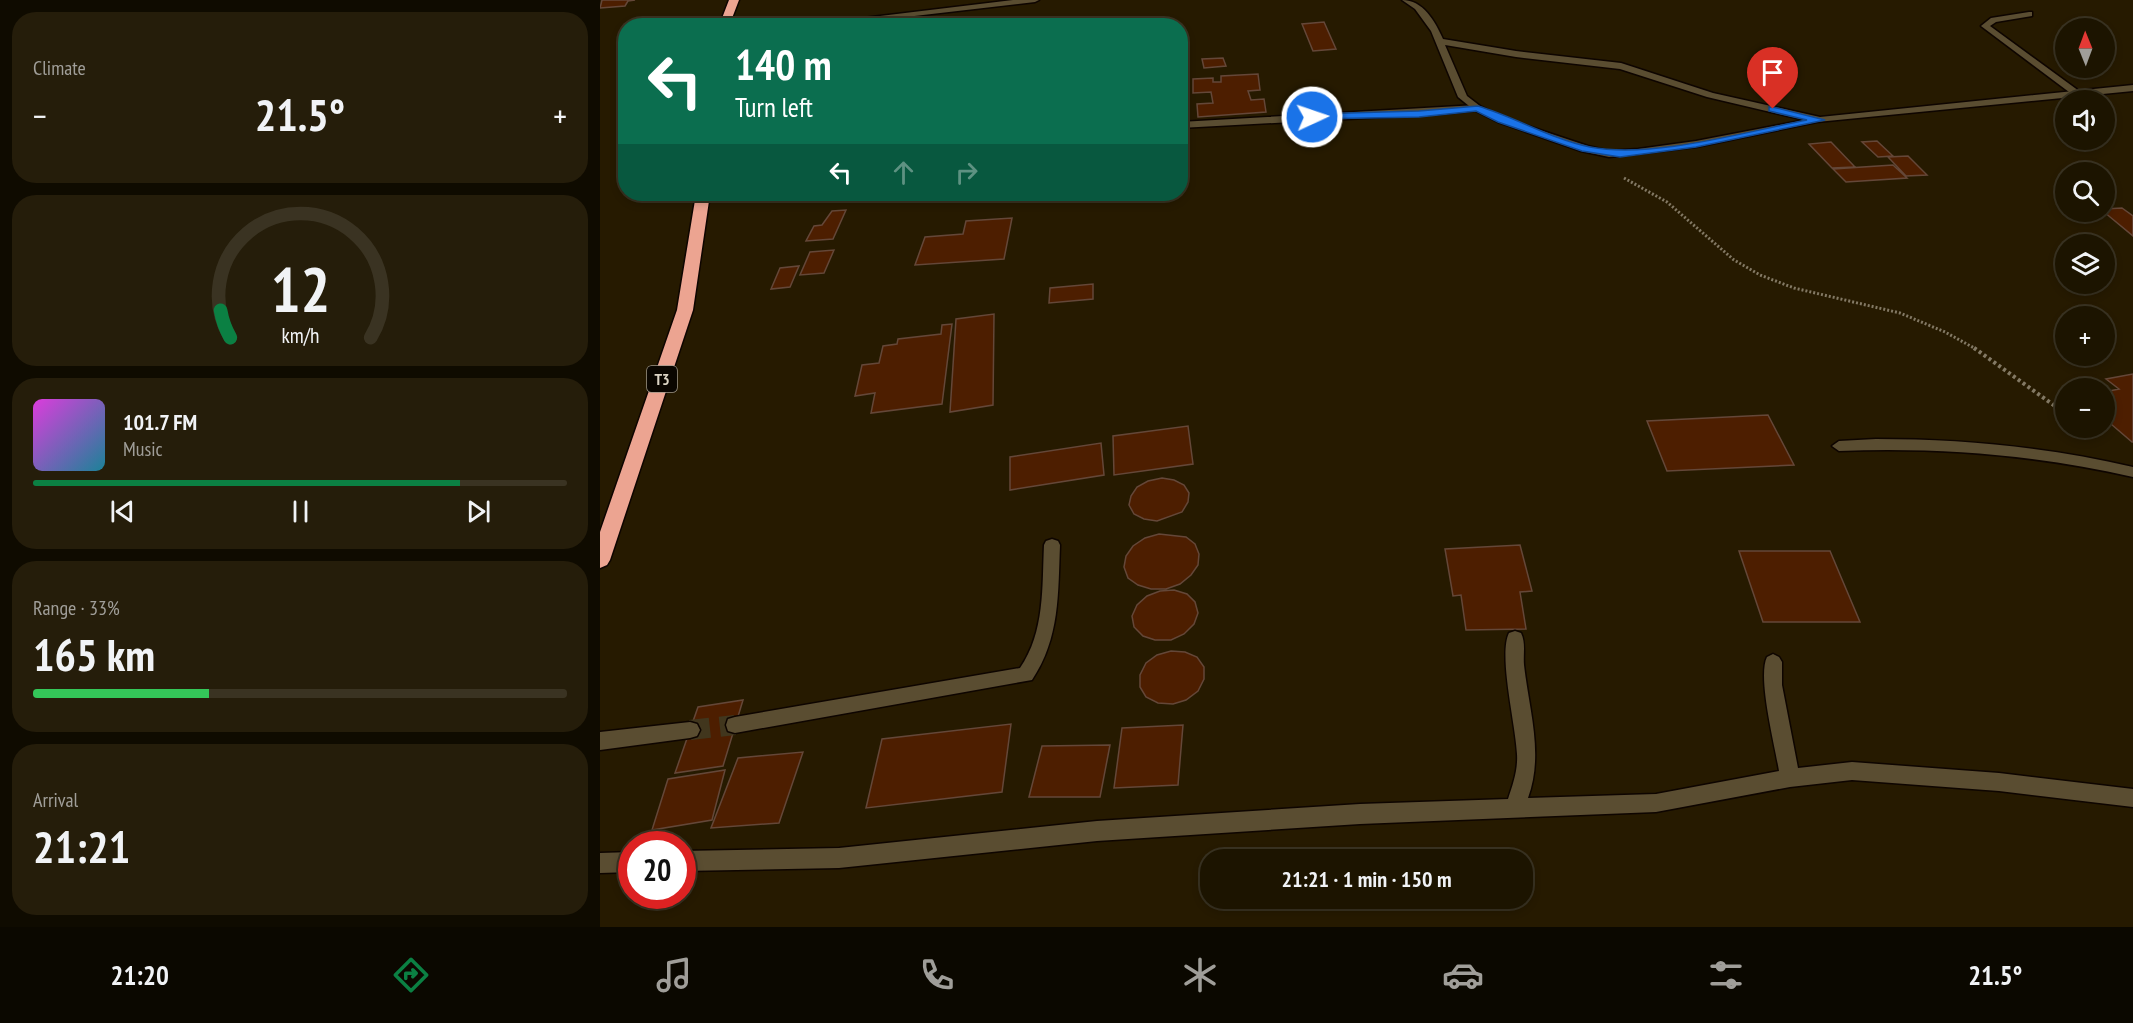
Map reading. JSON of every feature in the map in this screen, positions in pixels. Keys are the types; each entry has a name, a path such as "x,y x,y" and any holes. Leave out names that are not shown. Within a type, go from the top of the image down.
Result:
{"highway":[{"path":"727,18 734,0"},
{"name":"T3","path":"600,560 685,310 702,201"}],"street":[{"path":"873,18 1035,0"},
{"path":"1406,0 1418,7 1439,41 1463,97 1501,120 1598,152 1620,154 1696,144 1820,120 2055,95"},
{"path":"2029,14 1994,20 1985,26 2072,90"},
{"path":"1439,41 1516,54 1621,66 1710,95 1820,120"},
{"path":"2110,90 2133,88"},
{"path":"1188,125 1335,116 1419,114 1478,108"},
{"path":"1839,446 1874,444 2017,450 2080,459 2133,472"},
{"path":"735,725 1026,675 1037,661 1046,638 1052,545"},
{"path":"1515,638 1515,663 1527,755 1525,779 1515,806"},
{"path":"1773,662 1773,685 1790,778"},
{"path":"600,741 690,730"},
{"path":"696,861 839,858 1097,831 1515,806 1656,803 1790,778 1852,771 1999,782 2133,798"},
{"path":"600,863 618,862"}],"path":[{"path":"1598,152 1613,170 1668,203 1734,260 1759,275 1815,296 1898,312 1929,324 2003,364 2055,405"}],"building":[{"path":"602,0 635,0 628,1 625,6 600,8"},
{"path":"1324,22 1336,49 1313,51 1302,24"},
{"path":"1223,58 1226,66 1204,68 1202,59"},
{"path":"1258,74 1260,90 1248,91 1251,100 1264,99 1266,112 1198,117 1197,104 1213,103 1211,92 1193,93 1193,79 1213,78 1213,82 1221,82 1221,76"},
{"path":"1877,141 1893,156 1878,157 1862,142"},
{"path":"1831,142 1855,167 1832,168 1809,144"},
{"path":"1908,156 1927,175 1906,176 1888,157"},
{"path":"1893,165 1907,178 1846,182 1833,169"},
{"path":"2115,208 2122,208 2133,216 2133,236 2115,221"},
{"path":"846,210 833,239 806,241 814,226 822,225 832,211"},
{"path":"1012,218 1004,259 915,265 925,237 963,234 966,221"},
{"path":"834,250 824,273 800,275 810,252"},
{"path":"799,266 790,287 771,289 780,268"},
{"path":"1093,284 1093,299 1049,303 1050,288"},
{"path":"994,314 993,405 950,412 956,319"},
{"path":"952,324 942,404 871,413 875,393 855,396 862,365 879,363 883,346 897,344 898,339 941,334 942,325"},
{"path":"2133,374 2133,442 2115,427 2115,390 2119,389 2115,386 2115,378 2111,378"},
{"path":"1768,415 1794,465 1667,471 1647,421"},
{"path":"1188,426 1193,464 1114,475 1113,436"},
{"path":"1101,443 1104,475 1010,490 1010,457"},
{"path":"1162,478 1184,485 1189,493 1188,502 1182,512 1157,521 1144,519 1134,514 1129,505 1131,496 1137,487 1148,481"},
{"path":"1159,534 1186,537 1195,544 1199,554 1198,565 1180,584 1166,589 1151,589 1138,585 1128,578 1124,567 1126,556 1133,546 1145,538"},
{"path":"1520,545 1532,591 1520,592 1526,629 1466,630 1461,595 1453,596 1445,549"},
{"path":"1739,551 1830,551 1860,622 1763,622"},
{"path":"1174,590 1187,594 1195,602 1198,613 1194,624 1184,634 1171,640 1155,640 1143,636 1134,627 1132,616 1137,605 1147,596 1160,591"},
{"path":"1171,651 1185,652 1197,657 1204,667 1204,679 1198,691 1186,700 1173,704 1158,703 1146,697 1140,687 1140,675 1146,663 1157,655"},
{"path":"743,700 723,766 675,773 698,707"},
{"path":"1011,724 1002,792 866,808 882,739"},
{"path":"1183,725 1178,785 1114,788 1122,728"},
{"path":"1110,745 1100,797 1029,797 1042,746"},
{"path":"803,752 779,823 711,828 738,758"},
{"path":"725,770 712,820 652,830 668,779"}],"tunnel":[{"path":"690,730 735,725"}],"route":[{"path":"1312,117 1419,114 1478,108 1501,120 1585,149 1609,154 1696,144 1820,120 1773,109"}]}
